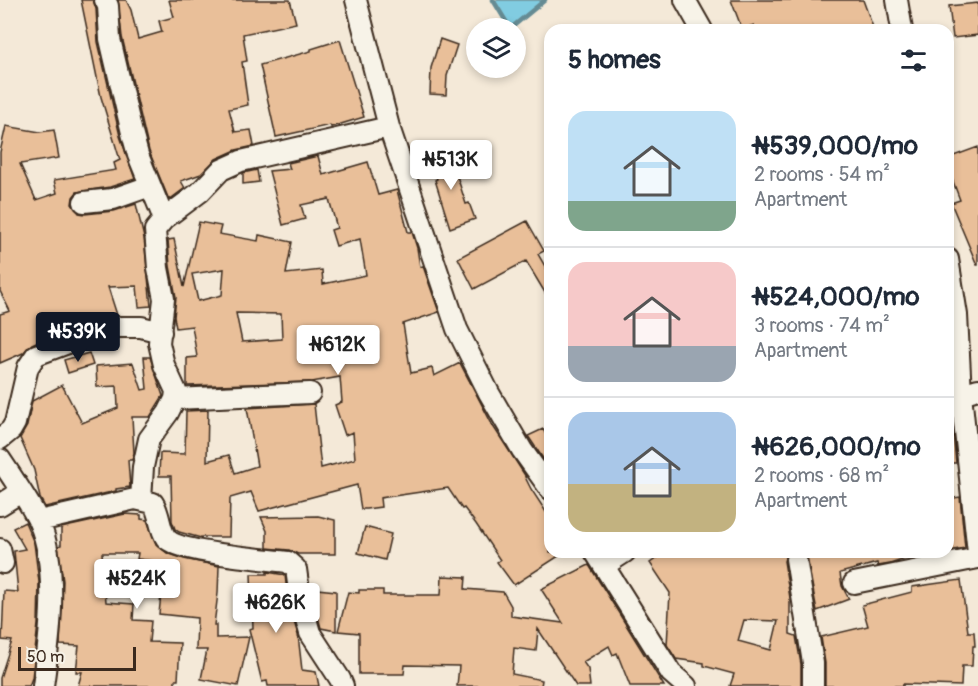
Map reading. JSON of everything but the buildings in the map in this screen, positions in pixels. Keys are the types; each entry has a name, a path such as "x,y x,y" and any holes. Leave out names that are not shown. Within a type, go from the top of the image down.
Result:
{"street":[{"path":"105,0 108,6 110,39 117,73 138,155 164,219"},
{"path":"356,0 389,127 457,329 499,410 522,450 544,481"},
{"path":"685,0 699,24"},
{"path":"897,0 901,24"},
{"path":"141,500 143,467 149,439 175,399 176,392 164,365 159,344 164,299 158,268 155,230 164,219 200,192 221,170 242,161 389,127"},
{"path":"84,202 113,199 150,186"},
{"path":"954,297 978,553"},
{"path":"0,440 15,423 28,367 36,355 111,327 141,327 161,332"},
{"path":"175,399 309,393"},
{"path":"0,459 39,521 51,581 51,619 43,686"},
{"path":"0,505 21,492"},
{"path":"39,521 135,499 141,500 153,503 167,538 176,545 293,564 310,633 343,686"},
{"path":"854,583 978,558"},
{"path":"600,559 671,673 686,686"},
{"path":"796,559 813,663 813,686"}],"water":[{"path":"493,0 545,0 523,18 505,18"}],"waterway":[{"path":"493,0 504,18"},
{"path":"523,18 545,0"}]}
